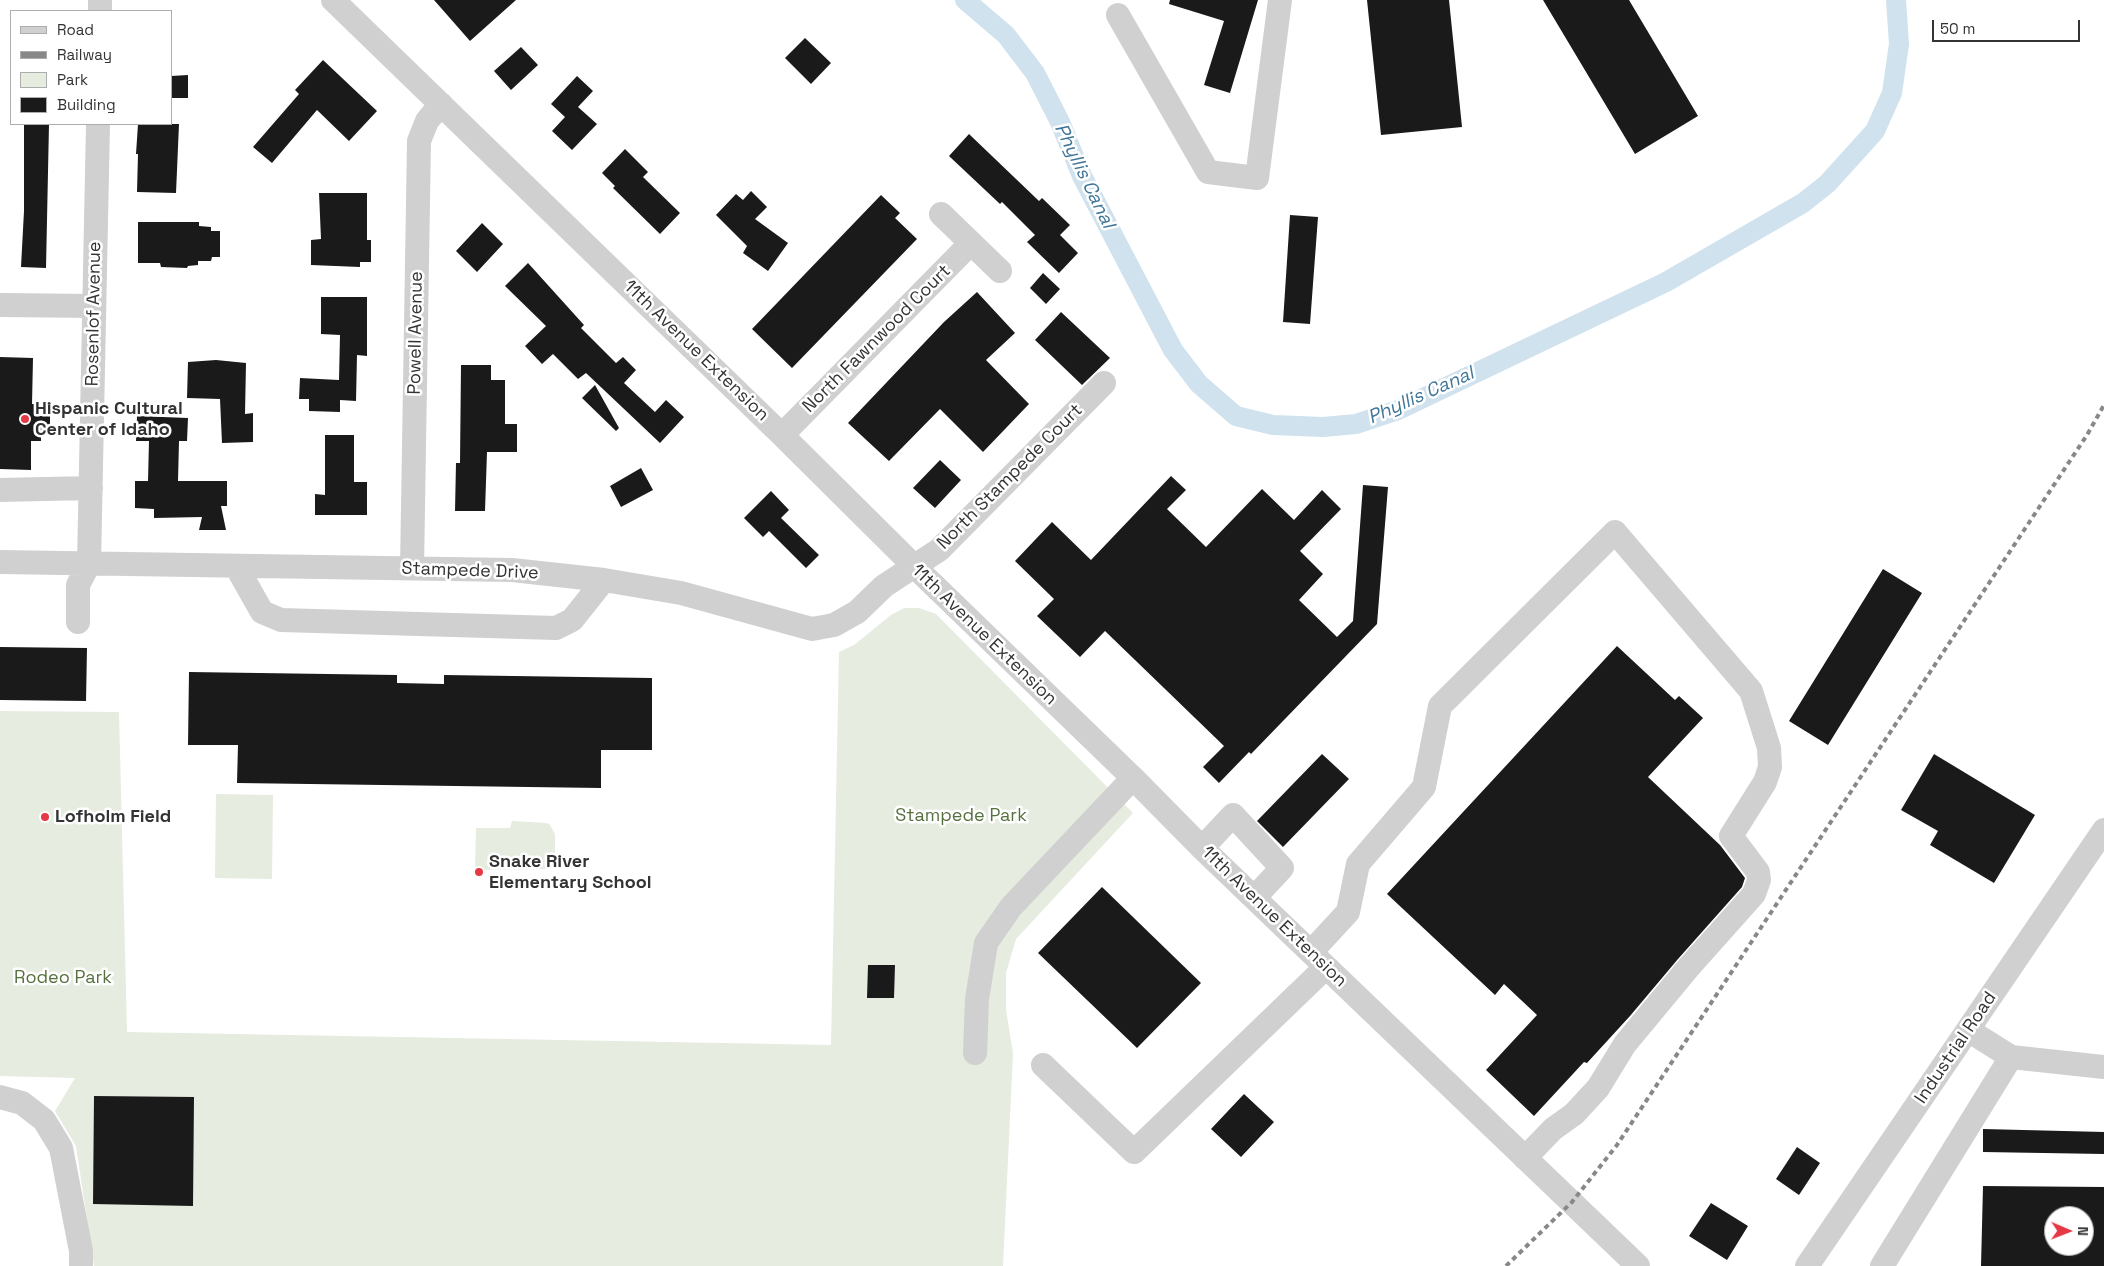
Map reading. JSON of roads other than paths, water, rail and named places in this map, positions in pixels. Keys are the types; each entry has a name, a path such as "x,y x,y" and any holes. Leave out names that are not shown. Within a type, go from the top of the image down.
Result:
{"street":[{"name":"11th Avenue Extension","path":"334,0 782,434 1202,848 1638,1266"},
{"path":"1118,15 1208,172 1258,178 1280,0"},
{"name":"Powell Avenue","path":"412,568 419,141 428,121 441,104"},
{"name":"Rosenlof Avenue","path":"89,564 98,125"},
{"path":"941,214 1000,271"},
{"name":"North Fawnwood Court","path":"782,434 971,243"},
{"path":"0,305 94,306"},
{"name":"North Stampede Court","path":"914,566 939,550 1104,383"},
{"path":"0,490 90,488"},
{"path":"1043,1065 1134,1152 1319,960 1348,912 1358,864 1424,787 1440,706 1616,532 1750,691 1769,748 1770,767 1765,782 1731,836 1758,872 1759,880 1754,894 1688,968 1626,1044 1598,1088 1574,1114 1553,1129 1526,1158"},
{"name":"Stampede Drive","path":"0,562 512,570 604,580 681,593 812,628 834,625 857,612 884,586 914,566"},
{"path":"78,622 78,585 89,564"},
{"path":"236,566 262,612 281,620 556,628 572,620 604,580"},
{"path":"975,1053 977,999 986,943 1011,907 1133,778"},
{"path":"1202,848 1233,815 1282,868 1254,898"},
{"name":"Industrial Road","path":"1806,1266 2100,841"},
{"path":"1968,1030 2011,1057 2104,1068"},
{"path":"1882,1266 2011,1057"},
{"path":"0,1097 22,1103 44,1120 61,1148 81,1259"}],"waterway":[{"name":"Phyllis Canal","path":"965,0 1006,35 1035,73 1060,122 1082,176 1173,350 1199,384 1236,416 1273,425 1323,427 1356,424 1398,410 1666,282 1803,203 1827,184 1875,131 1892,93 1899,44 1896,0"}],"railway":[{"path":"1506,1266 1572,1202 1617,1145 2087,435 2104,405"}],"place":[{"name":"Hispanic Cultural Center of Idaho","path":"25,419"},
{"name":"Lofholm Field","path":"45,817"},
{"name":"Snake River Elementary School","path":"479,872"}],"park label":[{"name":"Stampede Park","path":"961,816"},
{"name":"Rodeo Park","path":"63,978"}]}
